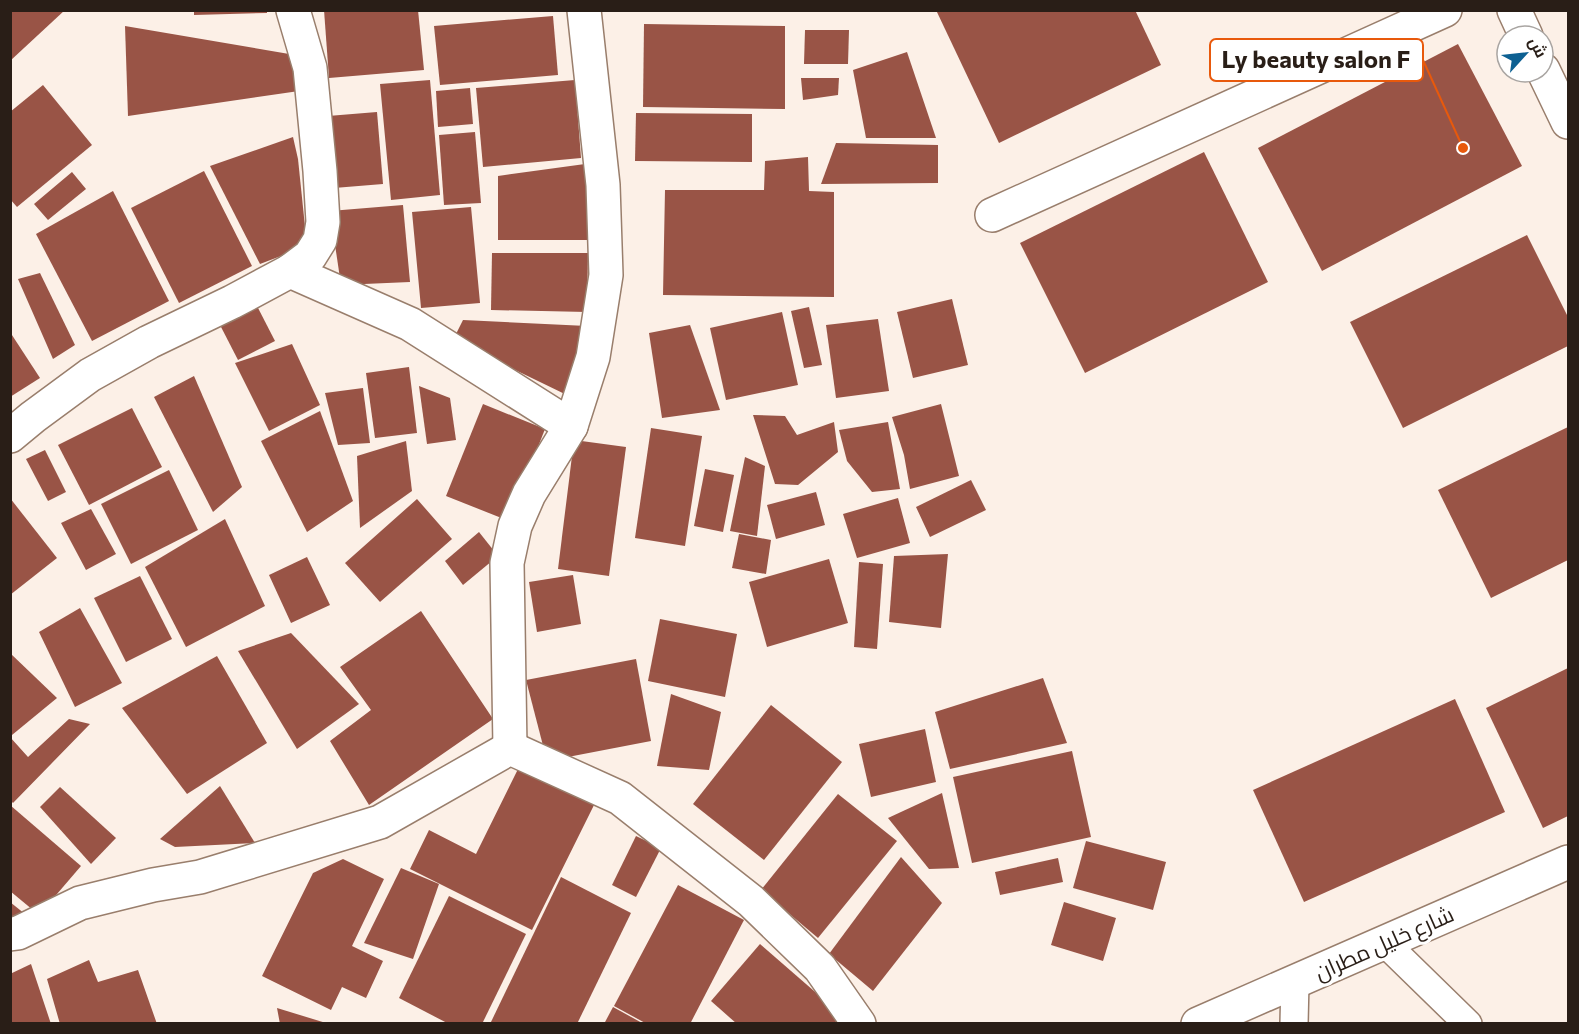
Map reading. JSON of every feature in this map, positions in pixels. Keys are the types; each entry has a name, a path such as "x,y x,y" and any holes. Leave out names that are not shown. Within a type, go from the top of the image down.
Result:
{"street":[{"path":"10,436 90,375 149,342 290,271 310,256 320,240 323,222 320,171 310,68 293,10"},
{"path":"510,748 507,562 515,525 529,494 571,426 593,357 606,275 603,185 584,10"},
{"path":"992,215 1445,10"},
{"path":"1514,10 1520,24"},
{"path":"1550,84 1569,122"},
{"path":"290,271 410,324 571,426"},
{"path":"10,934 18,933 80,903 153,885 200,877 380,822 510,748"},
{"path":"510,748 620,798 751,901 820,968 859,1023"},
{"name":"شارع خليل مطران","path":"1198,1023 1569,862"}],"lane":[{"path":"1385,943 1468,1023"},
{"path":"1294,1023 1295,982"}],"building":[{"path":"10,10 65,10 10,61"},
{"path":"194,10 267,10 267,13 194,15"},
{"path":"324,10 418,10 424,70 329,78"},
{"path":"936,10 1135,10 1161,65 999,143"},
{"path":"553,16 558,75 440,85 434,26"},
{"path":"644,24 785,26 785,109 643,107"},
{"path":"125,26 295,55 299,91 128,116"},
{"path":"805,30 849,30 848,64 804,64"},
{"path":"1458,44 1522,166 1322,271 1258,148"},
{"path":"907,52 936,138 866,138 853,70"},
{"path":"801,78 839,78 838,95 803,100"},
{"path":"430,80 440,195 391,200 380,84"},
{"path":"575,80 581,158 483,167 476,88"},
{"path":"43,85 92,145 17,207 10,199 10,112"},
{"path":"470,88 473,124 438,127 436,91"},
{"path":"377,112 383,184 334,188 328,116"},
{"path":"636,113 752,114 752,162 635,161"},
{"path":"475,132 481,203 444,205 439,135"},
{"path":"293,137 298,159 307,246 260,264 210,166"},
{"path":"836,143 938,145 938,183 821,184"},
{"path":"1204,152 1268,282 1085,373 1020,243"},
{"path":"808,157 809,191 834,192 834,297 663,295 665,190 764,190 765,161"},
{"path":"585,164 588,240 498,240 498,176"},
{"path":"204,171 252,266 179,303 131,208"},
{"path":"72,172 86,189 48,220 34,204"},
{"path":"113,191 169,301 92,341 36,234"},
{"path":"403,205 410,282 341,285 330,211"},
{"path":"471,207 480,303 421,308 412,212"},
{"path":"1527,235 1568,317 1568,346 1403,428 1350,322"},
{"path":"492,253 588,253 587,312 491,310"},
{"path":"40,273 75,345 53,359 18,279"},
{"path":"952,299 968,365 913,378 897,312"},
{"path":"257,306 275,341 238,360 220,325"},
{"path":"809,307 822,365 804,368 791,311"},
{"path":"782,312 798,385 726,400 710,328"},
{"path":"878,319 889,391 836,398 826,325"},
{"path":"463,320 587,326 573,398 453,340"},
{"path":"690,325 720,410 662,418 649,333"},
{"path":"10,332 40,378 10,397"},
{"path":"292,344 320,405 269,431 235,363"},
{"path":"409,367 417,433 375,438 366,373"},
{"path":"194,376 242,487 213,512 154,397"},
{"path":"419,386 450,398 456,440 427,444"},
{"path":"363,388 370,443 338,445 325,393"},
{"path":"483,404 545,429 509,521 446,496"},
{"path":"941,404 959,476 910,489 904,455 892,417"},
{"path":"132,408 162,467 89,505 58,445"},
{"path":"320,411 353,501 307,532 261,441"},
{"path":"753,415 785,416 797,435 834,422 838,452 798,485 775,484"},
{"path":"888,422 900,489 872,492 847,461 839,430"},
{"path":"1568,427 1568,560 1491,598 1438,490"},
{"path":"651,428 702,436 685,546 635,538"},
{"path":"574,440 626,447 609,576 558,569"},
{"path":"406,441 412,491 360,528 357,456"},
{"path":"45,450 66,492 48,501 26,459"},
{"path":"745,457 765,466 757,536 730,531"},
{"path":"705,469 734,475 723,532 694,526"},
{"path":"169,470 198,530 131,564 101,504"},
{"path":"971,480 986,510 930,537 916,507"},
{"path":"816,492 825,525 776,539 767,505"},
{"path":"10,498 57,558 10,595"},
{"path":"898,498 910,543 857,558 843,514"},
{"path":"417,499 452,539 380,602 345,563"},
{"path":"91,509 116,554 86,570 61,523"},
{"path":"225,519 265,606 186,647 145,567"},
{"path":"479,532 498,556 463,585 445,561"},
{"path":"739,534 771,540 766,574 732,568"},
{"path":"948,554 941,628 889,622 894,556"},
{"path":"307,557 330,605 291,623 269,575"},
{"path":"829,559 848,623 767,647 749,582"},
{"path":"859,562 883,564 877,649 854,647"},
{"path":"573,575 581,624 537,632 529,582"},
{"path":"140,576 172,639 126,662 94,598"},
{"path":"80,608 122,683 75,707 39,632"},
{"path":"421,611 493,719 369,805 330,741 371,710 340,667"},
{"path":"660,619 737,634 725,697 648,681"},
{"path":"291,633 359,704 297,749 238,651"},
{"path":"10,653 57,698 12,735 10,733"},
{"path":"217,656 267,743 187,794 122,708"},
{"path":"636,659 651,741 547,761 526,680"},
{"path":"1568,668 1568,816 1543,828 1486,708"},
{"path":"1043,678 1067,743 950,769 935,712"},
{"path":"671,694 721,712 709,770 657,766"},
{"path":"1455,699 1505,812 1304,902 1253,790"},
{"path":"771,705 842,762 764,860 693,804"},
{"path":"69,719 90,724 13,803 10,800 10,737 28,757"},
{"path":"925,729 936,782 871,797 859,744"},
{"path":"1072,751 1091,837 972,863 953,777"},
{"path":"522,761 597,799 532,930 410,869 429,830 476,854"},
{"path":"220,786 255,843 175,847 160,839"},
{"path":"60,787 116,838 91,864 40,807"},
{"path":"942,793 959,868 929,869 888,818"},
{"path":"838,794 897,841 818,938 761,890"},
{"path":"10,805 81,866 39,915 10,891"},
{"path":"636,836 661,848 636,897 612,885"},
{"path":"1086,841 1166,862 1153,910 1073,888"},
{"path":"901,857 942,903 873,991 829,954"},
{"path":"1058,858 1063,882 1000,895 995,872"},
{"path":"343,859 384,879 352,946 383,961 366,998 342,987 331,1010 262,976 313,873"},
{"path":"401,868 439,884 413,959 364,943"},
{"path":"561,877 631,913 577,1024 490,1024"},
{"path":"678,885 744,920 690,1024 647,1024 614,1006"},
{"path":"449,896 526,934 482,1024 449,1024 399,998"},
{"path":"10,902 30,918 10,923"},
{"path":"1064,902 1116,918 1103,961 1051,945"},
{"path":"760,944 852,1024 737,1024 711,1001"},
{"path":"89,960 98,982 138,970 157,1024 60,1024 47,979"},
{"path":"31,964 51,1024 10,1024 10,974"},
{"path":"613,1007 644,1024 604,1024"},
{"path":"277,1008 326,1023 326,1024 280,1024"}],"place":[{"name":"Ly beauty salon F","path":"1463,148"}]}
